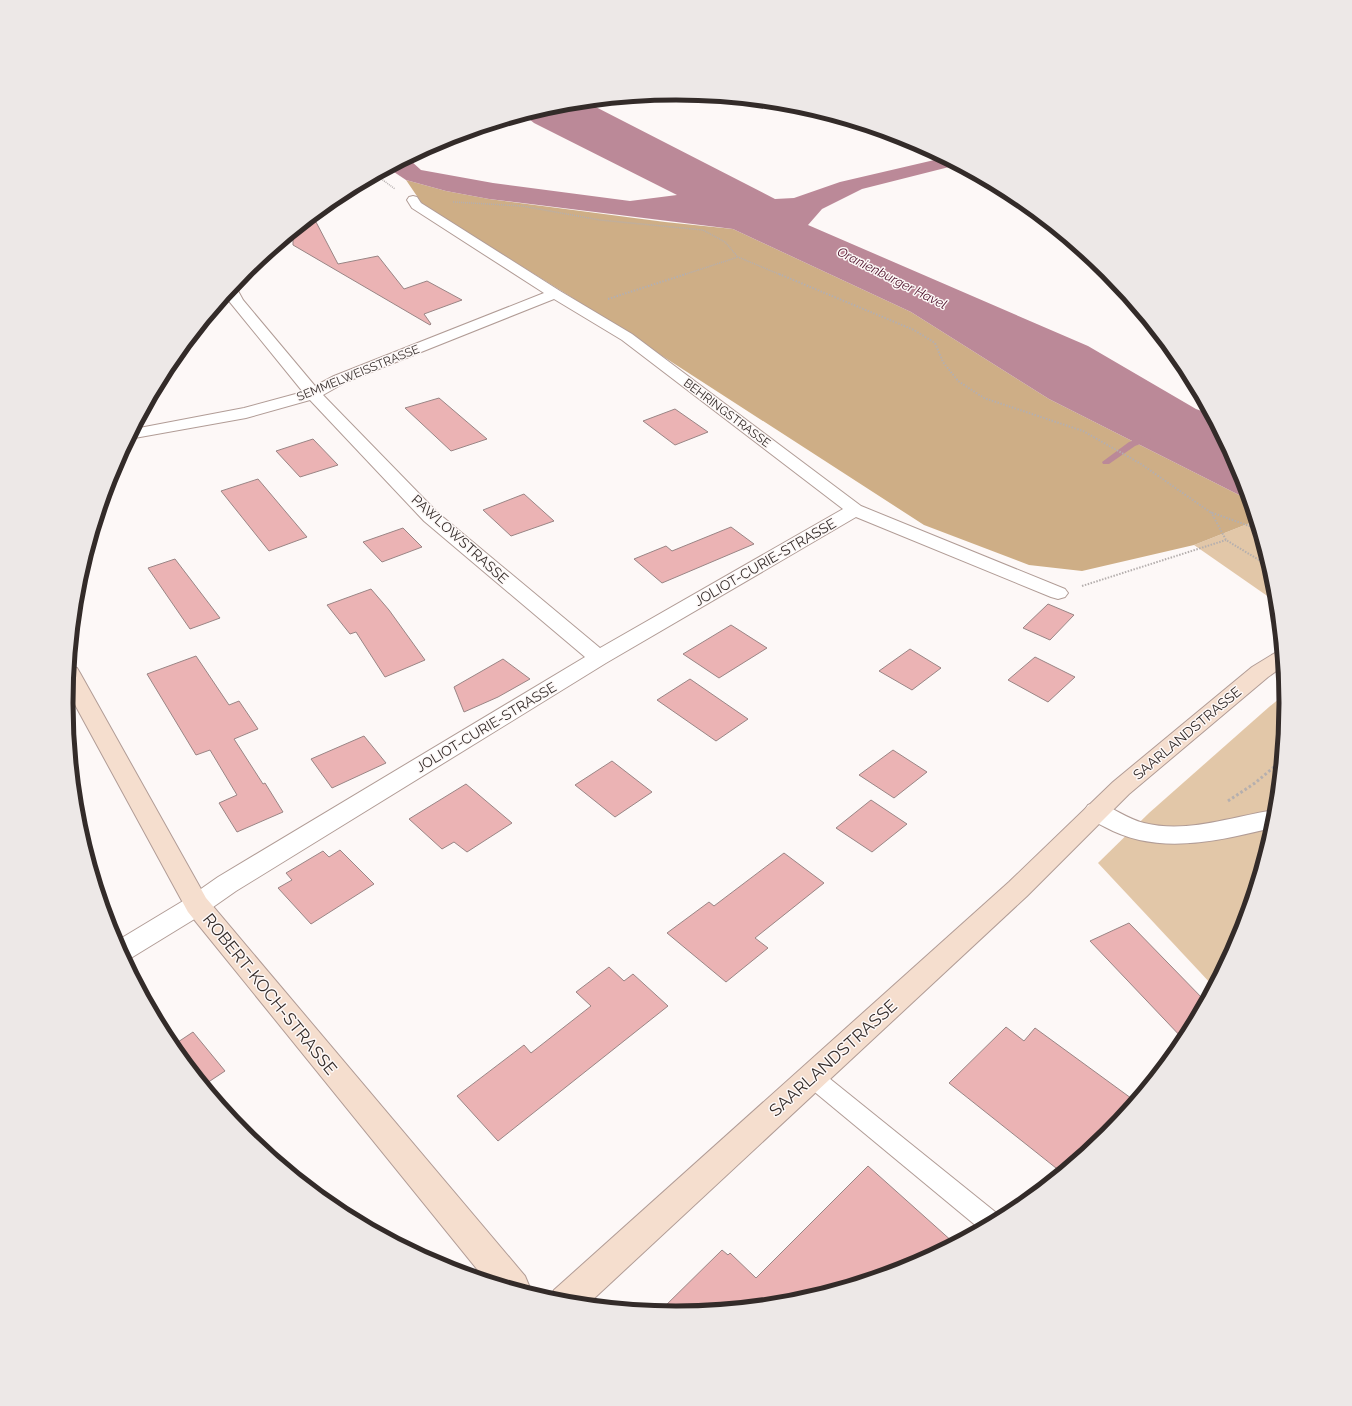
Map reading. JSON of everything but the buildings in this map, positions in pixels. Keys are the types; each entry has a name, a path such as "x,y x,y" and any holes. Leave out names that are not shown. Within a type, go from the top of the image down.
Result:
{"street":[{"name":"BEHRINGSTRASSE","path":"413,200 416,205 555,294 626,337 855,510 1058,593"},
{"name":"SEMMELWEISSTRASSE","path":"136,434 246,412 314,394 340,378 555,294"},
{"name":"PAWLOWSTRASSE","path":"233,295 314,394 431,517 599,658"},
{"name":"JOLIOT-CURIE-STRASSE","path":"126,949 197,905 227,884 599,658 855,510"},
{"name":"SAARLANDSTRASSE","path":"572,1297 1018,889 1096,811 1172,744 1260,672 1278,661"},
{"name":"ROBERT-KOCH-STRASSE","path":"74,681 197,905 508,1281"},
{"path":"1096,811 1129,829 1159,835 1204,834 1267,820"}],"lane":[{"path":"812,1077 986,1219"}],"path":[{"path":"380,178 413,200 522,206 600,220 703,230 725,242 738,256 914,330 935,343 943,362 958,380 984,398 1083,431 1141,464 1210,512 1252,527"},
{"path":"579,308 738,256"},
{"path":"1210,512 1226,540 1261,561"},
{"path":"1058,593 1226,540"},
{"path":"1223,804 1276,765"}],"shaded area":[{"path":"406,180 446,191 489,199 665,222 733,229 911,312 1049,399 1242,497 1251,523 1194,545 1082,571 1029,565 924,525 568,295 423,205"},
{"path":"1251,523 1269,597 1194,545"},
{"path":"1279,699 1278,742 1274,782 1267,821 1247,897 1233,934 1210,983 1098,863 1149,813"}],"water":[{"name":"Oranienburger Havel","path":"593,106 775,199 794,198 840,182 937,159 943,162 951,166 862,189 822,209 808,225 1088,346 1196,409 1203,412 1217,436 1242,497 1049,399 911,312 733,229 489,199 446,191 406,180 393,171 411,161 421,170 493,183 630,201 677,195 534,123 529,119"}],"waterway":[{"path":"1106,462 1132,444 1147,438"}]}
